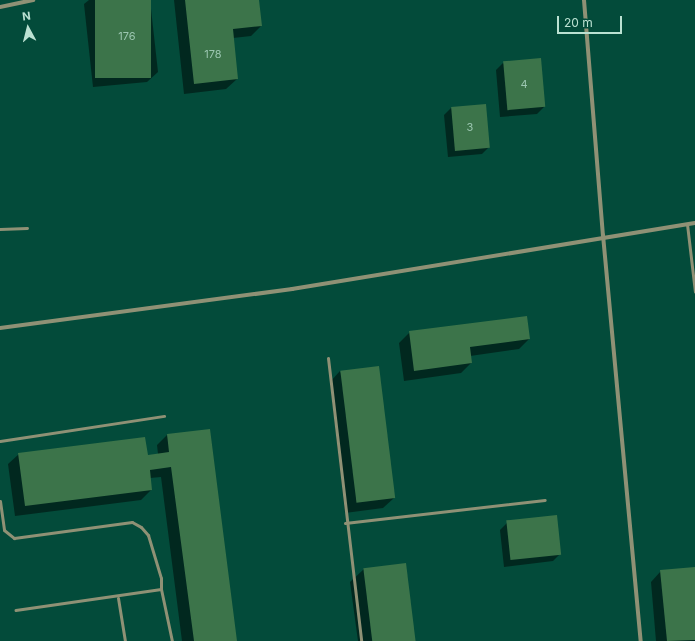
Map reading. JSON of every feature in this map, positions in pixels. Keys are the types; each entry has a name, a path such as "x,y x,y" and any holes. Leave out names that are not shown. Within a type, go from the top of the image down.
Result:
{"street":[{"path":"0,7 33,0"},
{"path":"584,0 602,236 642,641"},
{"path":"0,328 292,289 602,236 695,223"}],"lane":[{"path":"687,224 695,292"},
{"path":"0,229 27,228"},
{"path":"328,358 345,523 361,641"},
{"path":"0,441 164,416"},
{"path":"345,523 545,500"},
{"path":"0,501 4,530 14,538 132,522 141,527 153,551 172,641"},
{"path":"16,610 118,598 161,589"},
{"path":"118,598 125,641"}],"building":[{"path":"95,0 151,0 151,78 95,78"},
{"path":"185,0 259,0 262,26 233,29 238,79 194,84"},
{"path":"541,58 545,107 507,110 503,61"},
{"path":"486,104 490,148 455,151 451,107"},
{"path":"527,316 530,339 470,347 472,363 414,371 409,331"},
{"path":"379,366 395,498 356,503 340,371"},
{"path":"210,429 237,641 194,641 171,467 150,470 152,490 25,506 18,453 145,437 148,455 169,452 167,434"},
{"path":"557,515 561,555 510,560 506,520"},
{"path":"406,563 416,641 372,641 363,568"},
{"path":"695,567 695,640 667,641 660,570"}]}
